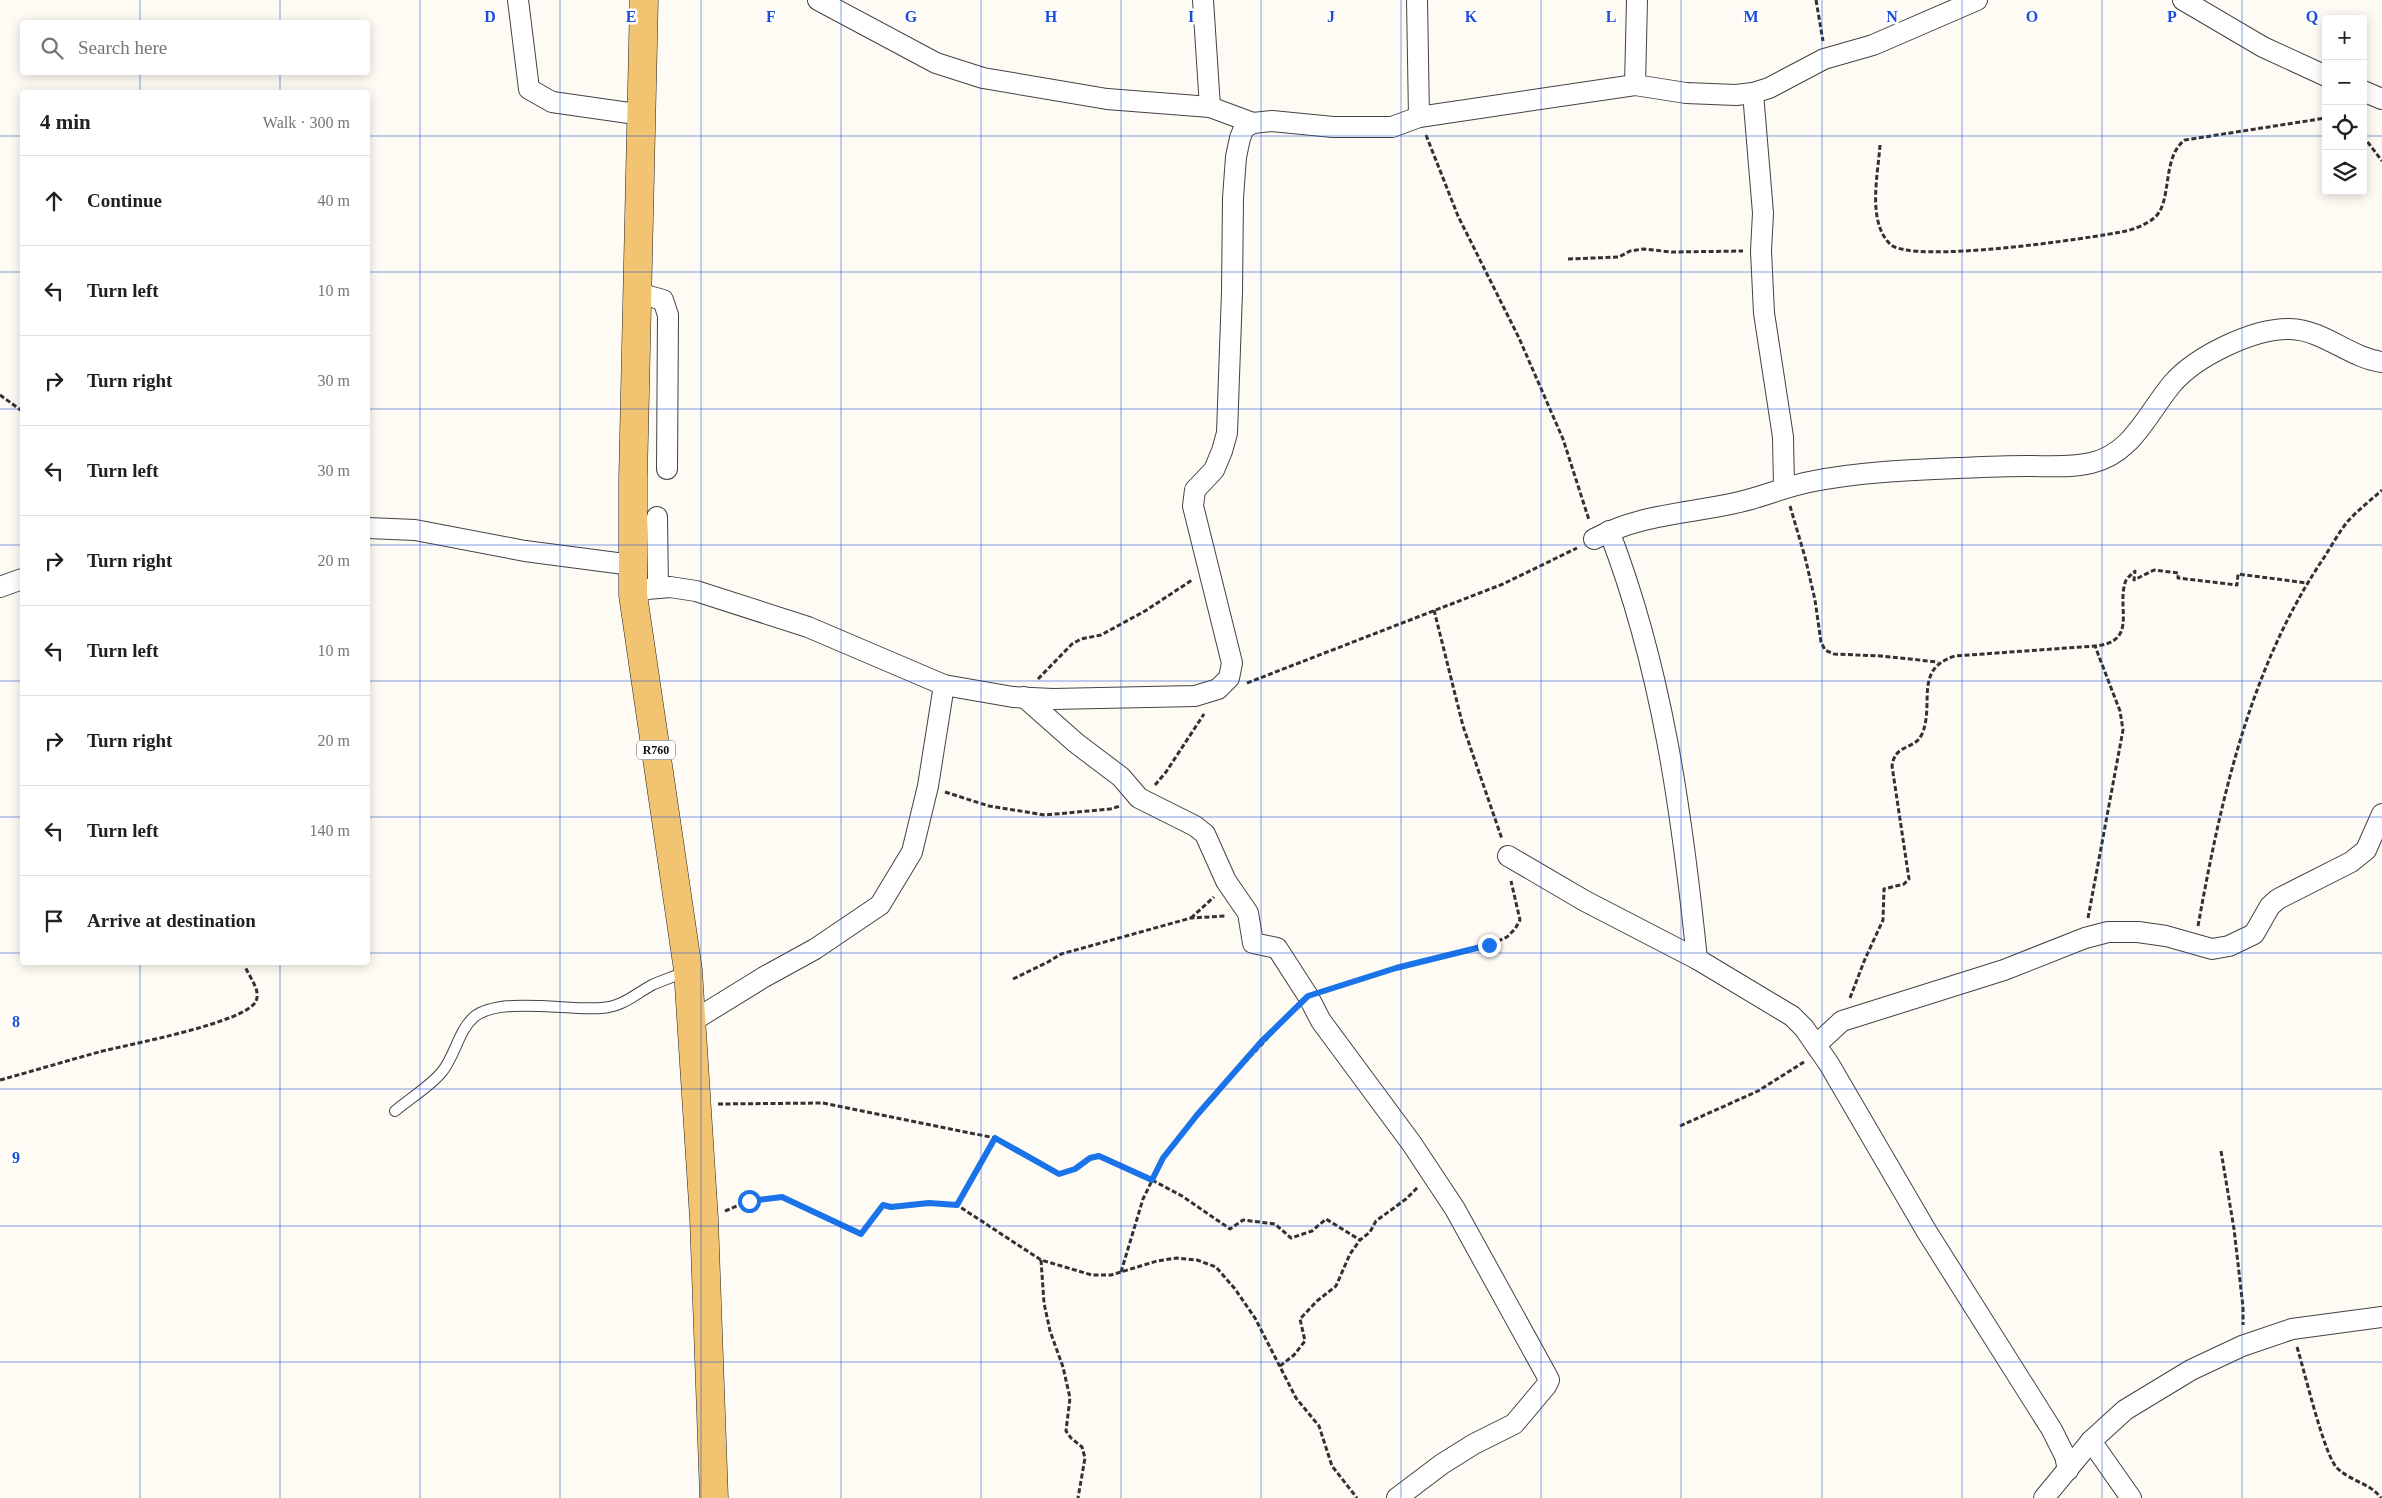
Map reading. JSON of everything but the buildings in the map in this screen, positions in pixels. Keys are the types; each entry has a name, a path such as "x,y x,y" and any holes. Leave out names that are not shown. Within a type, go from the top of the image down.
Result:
{"main road":[{"name":"R760","path":"645,1 632,565 645,591 688,970 704,1219 714,1498"}],"street":[{"path":"518,0 529,89 552,102 643,115"},
{"path":"818,0 936,63 983,78 1106,99 1210,107 1253,123 1272,122 1333,127 1378,128 1392,127 1420,117 1635,85 1686,93 1736,95 1753,93 1770,88 1824,59 1873,45 1977,0"},
{"path":"1203,0 1210,107"},
{"path":"1417,0 1420,117"},
{"path":"1635,85 1638,0"},
{"path":"2183,0 2263,47 2322,74"},
{"path":"2367,92 2382,98"},
{"path":"1753,93 1763,212 1761,251 1764,313 1783,437 1784,487"},
{"path":"657,517 645,591 670,587 696,591 808,627 944,684 1024,697 1053,699 1195,696 1218,689 1228,678 1232,663 1193,506 1195,490 1214,470 1227,433 1235,165 1240,138 1244,128 1253,123"},
{"path":"638,293 663,300 668,315 667,469"},
{"path":"1697,958 1685,847 1665,724 1649,653 1630,584 1601,535 1661,516 1736,503 1784,487 1854,475 1991,466 2051,467 2092,463 2107,458 2126,446 2168,389 2190,367 2236,342 2263,333 2290,329 2312,333 2368,360 2382,362"},
{"path":"370,528 415,530 525,551 632,565"},
{"path":"0,587 20,580"},
{"path":"691,1022 764,977 815,949 880,905 912,852 928,786 944,684"},
{"path":"1024,697 1076,743 1121,777 1139,798 1195,826 1205,834 1226,881 1248,913 1253,943 1277,948 1322,1021 1403,1130 1480,1251 1549,1380 1514,1424 1474,1444 1442,1464 1397,1498"},
{"path":"1816,1045 1842,1021 2004,970 2056,952 2085,938 2108,932 2138,932 2166,936 2195,946 2212,948 2229,946 2254,934 2270,906 2278,899 2351,862 2366,850 2382,814"},
{"path":"1508,856 1585,901 1697,958 1792,1016 1804,1028 1829,1064 1927,1232 2052,1430 2065,1456 2068,1470"},
{"path":"2044,1498 2091,1442 2125,1410 2191,1370 2242,1346 2292,1329 2382,1317"},
{"path":"2091,1442 2132,1498"}],"lane":[{"path":"395,1111 442,1072 454,1046 474,1017 480,1014 510,1006 600,1008 615,1006 632,999 652,985 688,970"}],"path":[{"path":"1816,0 1824,59"},
{"path":"928,786 989,806 1045,815 1110,810 1139,798 1152,789 1166,772 1218,689 1256,680 1503,584 1601,535 1563,439 1519,338 1458,216 1420,117"},
{"path":"1880,145 1877,200 1878,225 1884,237 1891,246 1903,251 1952,252 2041,244 2128,230 2155,218 2160,210 2173,155 2177,145 2185,140 2212,134 2322,119"},
{"path":"2367,143 2382,161"},
{"path":"1568,259 1619,258 1630,251 1643,248 1672,252 1761,251"},
{"path":"0,395 20,410"},
{"path":"1784,487 1807,566 1815,600 1821,642 1825,650 1834,654 1881,656 1939,662 1956,656 1978,653 2095,646 2109,642 2121,631 2124,622 2124,584 2135,571 2134,580 2154,570 2178,573 2178,578 2237,585 2238,574 2307,583"},
{"path":"2195,946 2214,838 2235,752 2269,656 2307,583 2348,521 2382,490"},
{"path":"1024,697 1048,667 1072,644 1081,639 1101,635 1145,611 1208,570"},
{"path":"1121,1272 1143,1198 1163,1158 1197,1115 1261,1042 1308,996 1396,968 1489,945 1507,937 1516,930 1520,920 1512,888 1508,856 1462,726 1434,610"},
{"path":"2085,938 2123,730 2120,711 2095,646"},
{"path":"1842,1021 1865,959 1883,920 1884,889 1904,884 1910,879 1892,766 1893,758 1898,751 1913,744 1922,735 1930,676 1939,662"},
{"path":"1191,918 1213,898 1226,881"},
{"path":"1013,980 1061,954 1191,918 1248,913"},
{"path":"0,1080 97,1052 200,1028 239,1014 251,1008 257,1000 257,987 251,980 245,966"},
{"path":"1680,1126 1758,1091 1805,1062 1829,1064"},
{"path":"698,1104 823,1103 995,1138 1059,1174 1075,1169 1090,1158 1099,1156 1182,1196 1230,1229 1244,1220 1275,1224 1291,1238 1312,1231 1326,1219 1360,1240"},
{"path":"957,1205 995,1138"},
{"path":"2221,1151 2243,1307 2242,1346"},
{"path":"1280,1366 1294,1355 1305,1341 1300,1319 1317,1300 1336,1286 1350,1254 1360,1240 1370,1232 1376,1221 1411,1194 1430,1172"},
{"path":"704,1219 749,1201 782,1197 861,1234 883,1205 891,1207 929,1203 957,1205 1040,1260 1092,1275 1121,1272 1157,1261 1177,1258 1197,1260 1216,1267 1235,1289 1255,1318 1296,1398 1318,1426 1332,1466 1357,1498"},
{"path":"1040,1260 1044,1303 1050,1331 1063,1367 1070,1398 1066,1431 1082,1447 1085,1458 1078,1498"},
{"path":"2292,1329 2330,1459 2344,1474 2375,1489 2381,1498"}],"route":[{"path":"749,1201 782,1197 861,1234 883,1205 886,1204 891,1207 929,1203 957,1205 995,1138 1059,1174 1075,1169 1083,1165 1090,1158 1099,1156 1152,1180 1163,1158 1197,1115 1261,1042 1308,996 1396,968 1489,945"}]}
